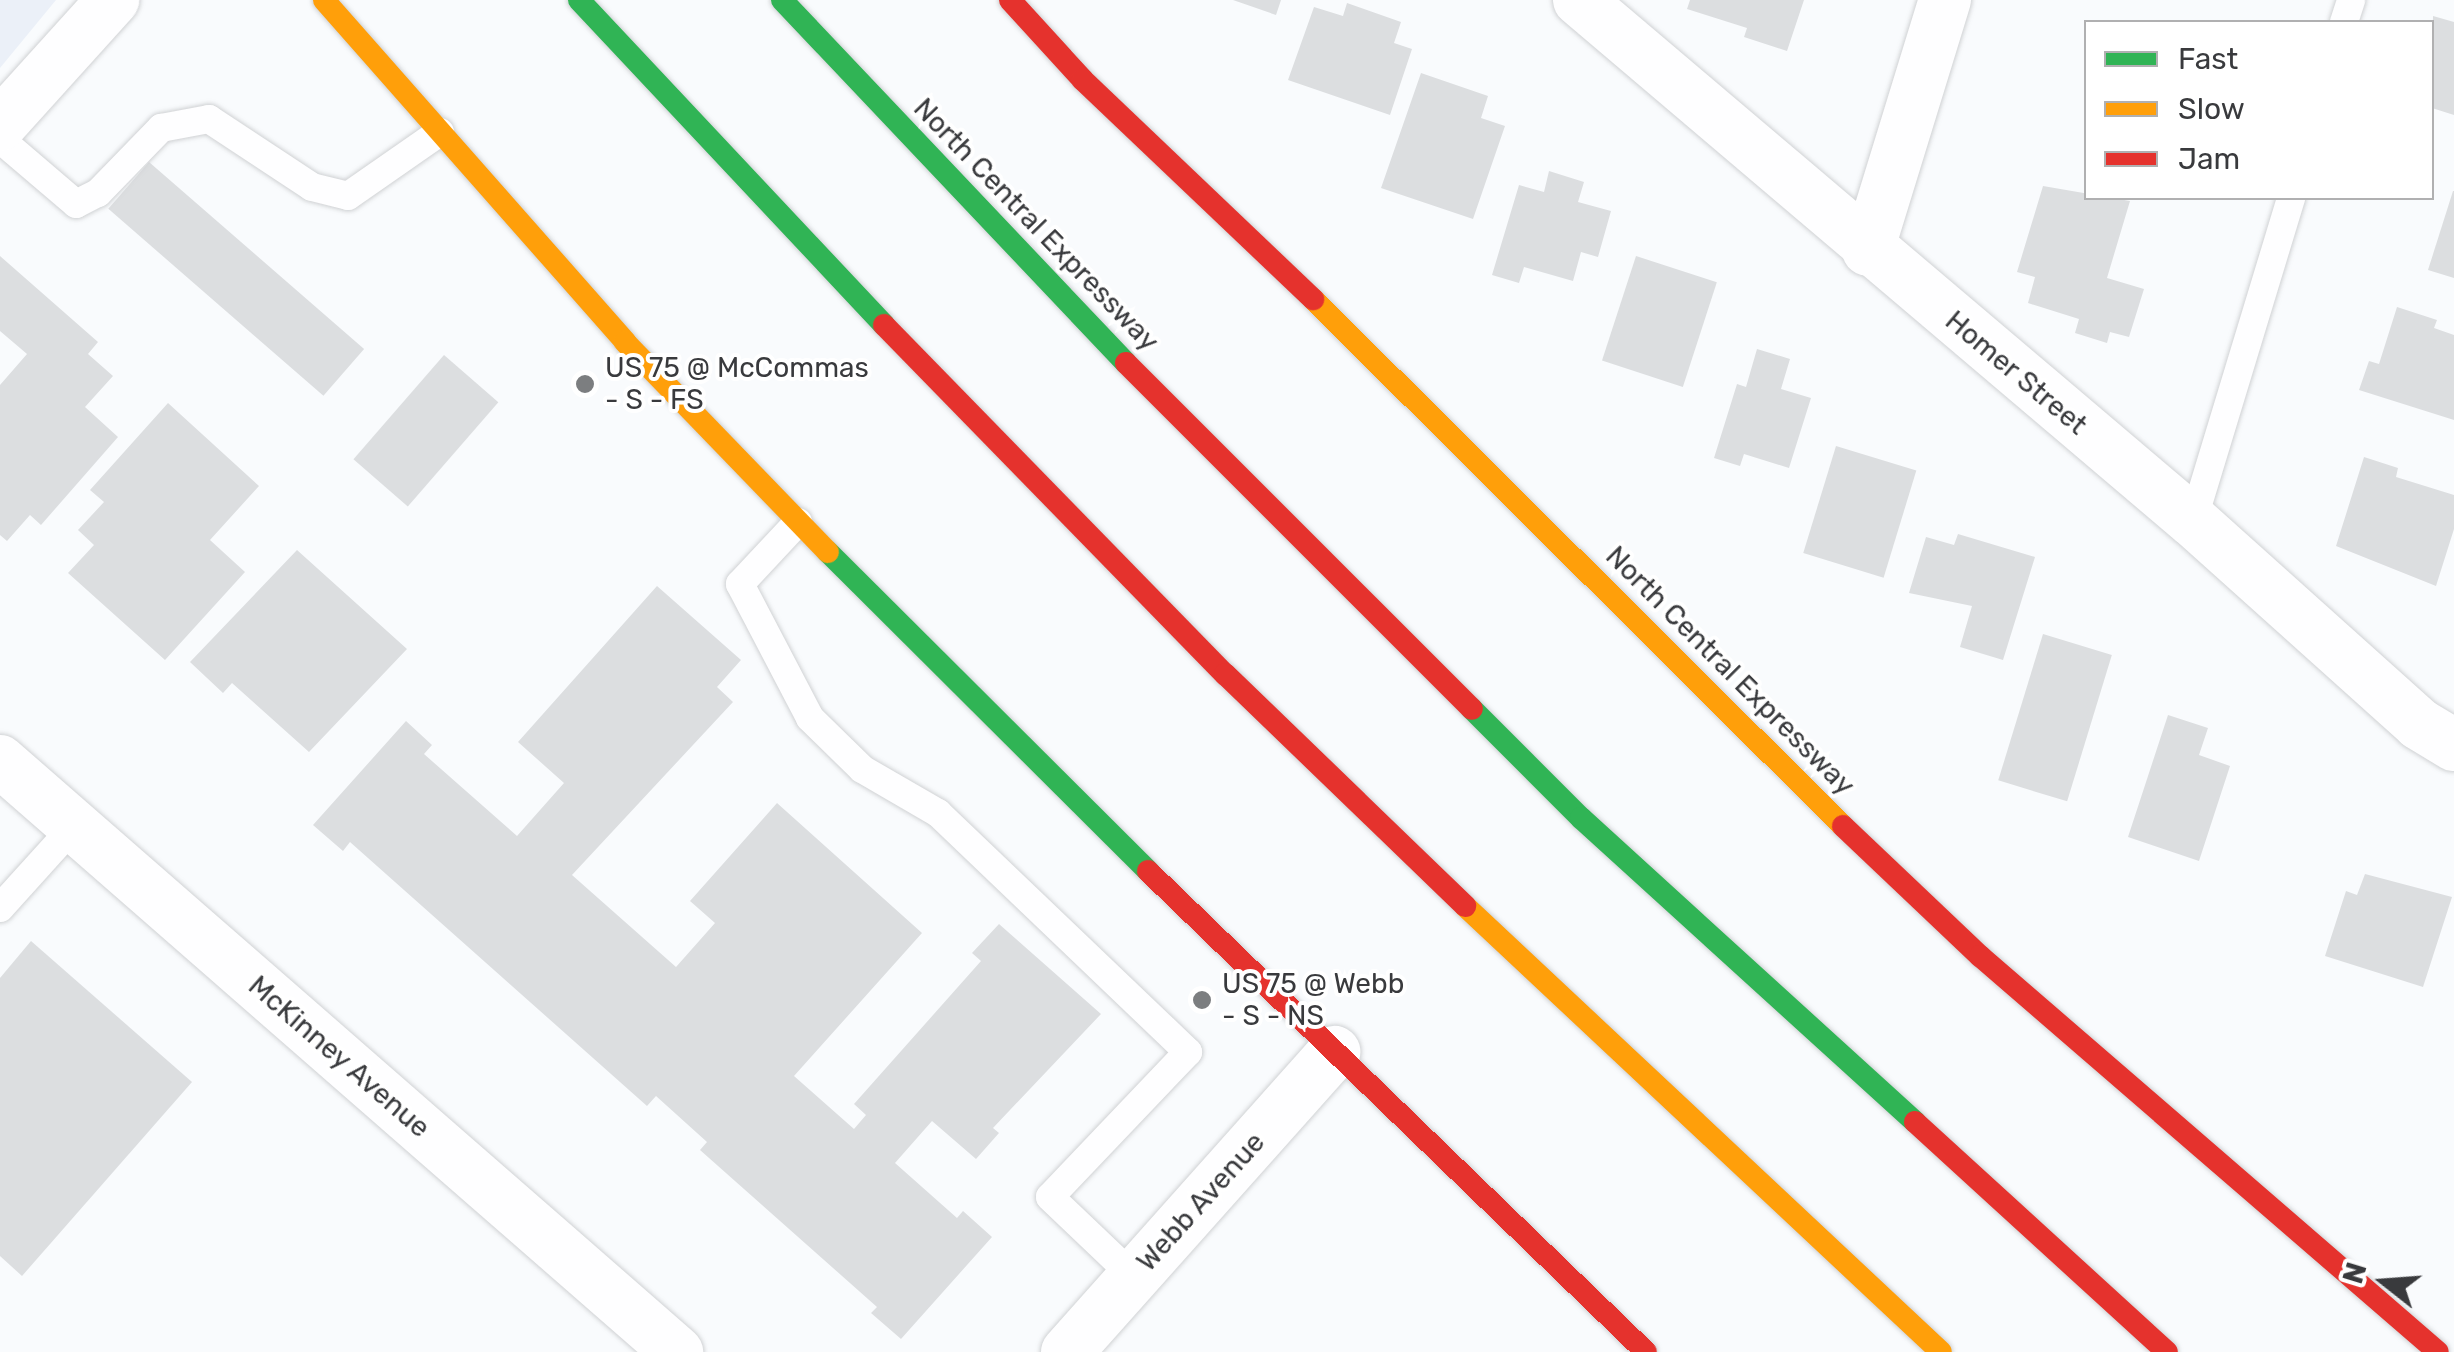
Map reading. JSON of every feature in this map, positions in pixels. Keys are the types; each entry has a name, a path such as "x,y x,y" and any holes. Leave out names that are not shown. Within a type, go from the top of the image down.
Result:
{"main road":[{"path":"324,0 625,342 798,522 1334,1052 1646,1352"},
{"path":"579,0 930,374 1268,716 1655,1090 1941,1352"},
{"name":"North Central Expressway","path":"782,0 1016,253 1581,818 2168,1352"},
{"name":"North Central Expressway","path":"1010,0 1084,80 1428,409 1745,734 1980,956 2438,1352"}],"street":[{"path":"0,124 113,0"},
{"name":"Homer Street","path":"1579,0 1868,250 2194,521 2419,724 2454,744"},
{"path":"1868,250 1945,0"},
{"name":"McKinney Avenue","path":"0,762 677,1352"},
{"name":"Webb Avenue","path":"1067,1352 1334,1052"}],"lane":[{"path":"0,140 76,204 98,193 160,128 209,119 312,186 348,196 440,132"},
{"path":"2194,521 2290,200"},
{"path":"798,522 740,584 810,718 862,769 938,813 1188,1052 1050,1197 1134,1277"},
{"path":"0,908 74,826"}],"shaded area":[{"path":"0,0 56,0 0,68"}],"building":[{"path":"1233,0 1281,0 1276,15"},
{"path":"1690,0 1804,0 1787,51 1744,37 1747,28 1687,9"},
{"path":"1347,3 1401,22 1394,43 1412,49 1390,115 1288,80 1314,7 1343,16"},
{"path":"2433,16 2454,22 2454,115 2434,109"},
{"path":"1421,73 1488,96 1481,118 1505,126 1473,219 1381,188"},
{"path":"149,162 364,349 323,396 108,209"},
{"path":"1549,171 1584,182 1578,202 1611,211 1598,257 1581,252 1573,281 1524,267 1519,283 1492,275 1519,185 1544,192"},
{"path":"2043,186 2084,193 2084,200 2130,201 2107,278 2144,289 2129,337 2110,332 2107,343 2075,333 2079,319 2028,303 2035,277 2017,272"},
{"path":"2454,191 2454,278 2428,270"},
{"path":"0,256 98,342 88,354 113,376 85,407 118,437 41,525 30,515 7,541 0,535 0,385 27,354 0,331"},
{"path":"1636,256 1717,282 1683,387 1602,361"},
{"path":"2397,307 2437,320 2434,328 2454,335 2454,420 2359,390 2369,361 2379,364"},
{"path":"1757,349 1790,359 1781,389 1811,398 1789,468 1744,454 1740,466 1714,458 1737,384 1746,387"},
{"path":"444,355 498,402 408,506 353,459"},
{"path":"168,403 259,486 210,540 245,572 165,660 68,573 94,545 78,530 104,502 90,490"},
{"path":"1836,446 1916,471 1884,578 1803,553"},
{"path":"2364,457 2398,468 2396,477 2454,495 2454,529 2436,586 2336,546"},
{"path":"1958,534 2035,557 2003,660 1960,647 1972,606 1909,593 1926,537 1954,545"},
{"path":"297,550 407,649 309,752 232,683 223,693 190,662"},
{"path":"657,586 741,660 717,687 733,702 572,875 676,967 715,923 690,901 777,803 922,933 794,1076 854,1129 866,1115 854,1104 981,961 972,953 999,924 1101,1014 993,1128 999,1133 976,1159 932,1121 895,1163 957,1218 963,1211 992,1237 901,1339 871,1313 877,1307 700,1150 707,1142 656,1096 647,1106 350,842 343,851 313,825 406,721 432,745 424,754 517,836 564,783 518,742"},
{"path":"2043,634 2112,655 2067,801 1998,780"},
{"path":"2168,715 2208,728 2199,755 2230,766 2199,861 2128,837"},
{"path":"2365,874 2452,897 2423,987 2325,956 2346,891 2357,895"},
{"path":"31,941 192,1082 22,1276 0,1256 0,978"}],"traffic: fast":[{"path":"579,0 884,325"},
{"path":"782,0 1126,363"},
{"path":"828,552 1148,871"},
{"path":"1472,709 1581,818 1915,1122"}],"traffic: slow":[{"path":"324,0 625,342 828,552"},
{"path":"1313,299 1843,826"},
{"path":"1465,906 1941,1352"}],"traffic: jam":[{"path":"1010,0 1083,80 1313,299"},
{"path":"884,325 1225,674 1465,906"},
{"path":"1126,363 1472,709"},
{"path":"1843,826 1980,956 2438,1352"},
{"path":"1148,871 1646,1352"},
{"path":"1915,1122 2167,1352"}],"place":[{"name":"US 75 @ McCommas - S - FS","path":"585,384"},
{"name":"US 75 @ Webb - S - NS","path":"1202,1000"}]}
